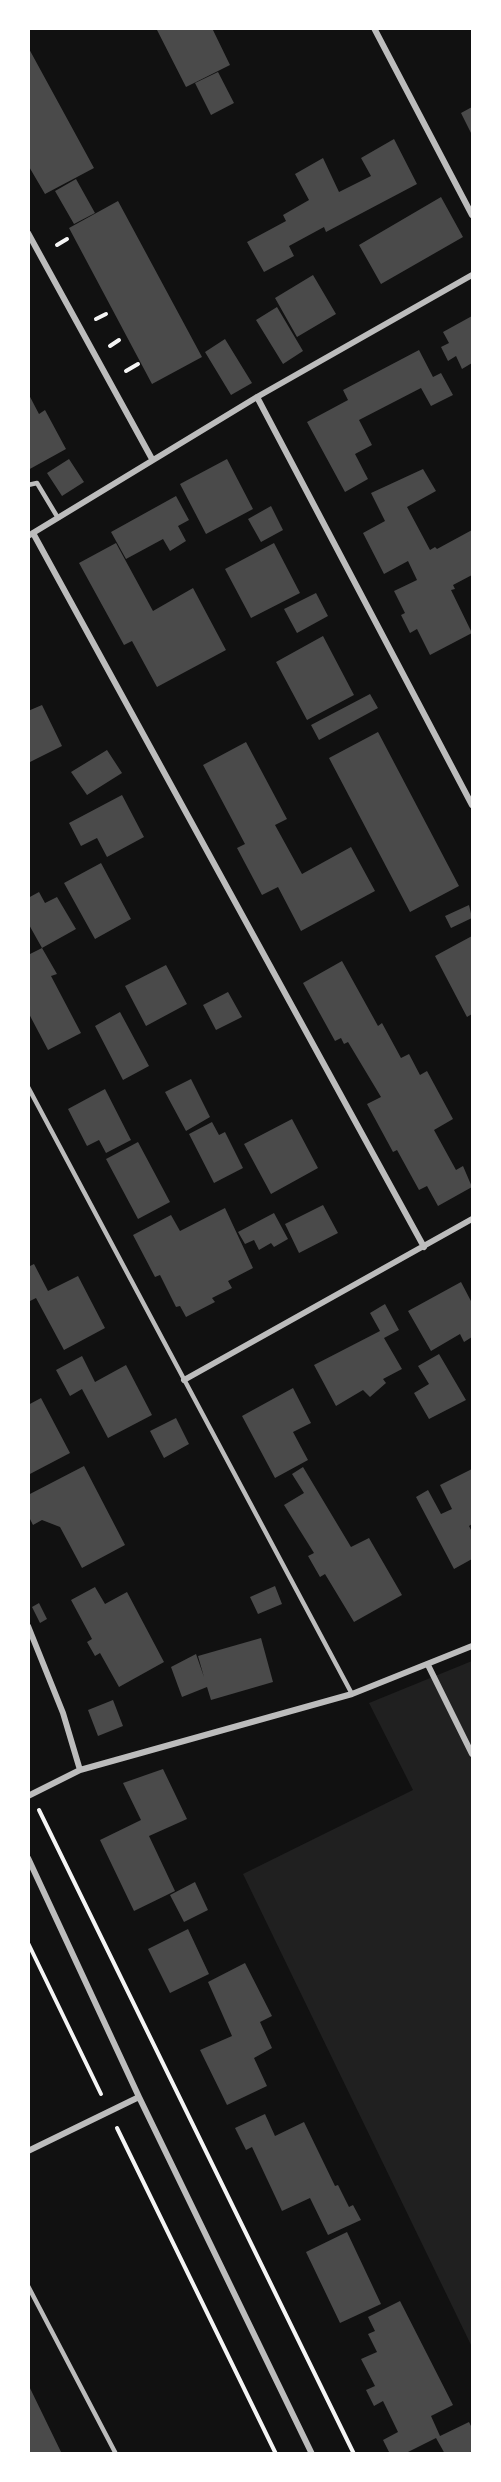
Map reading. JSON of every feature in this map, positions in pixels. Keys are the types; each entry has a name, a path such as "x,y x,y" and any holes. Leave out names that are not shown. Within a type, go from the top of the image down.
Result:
{"street":[{"path":"374,28 472,215"},
{"path":"28,233 152,459"},
{"path":"424,1247 31,535 152,459 257,397 472,275"},
{"path":"257,397 472,805"},
{"path":"183,1380 472,1219"},
{"path":"28,1626 63,1713 80,1770"},
{"path":"30,1795 80,1770 352,1694 472,1646"},
{"path":"428,1665 472,1754"},
{"path":"28,1858 139,2097 312,2454"},
{"path":"28,2151 139,2097"}],"lane":[{"path":"28,485 37,483 58,518"},
{"path":"28,1087 352,1694"},
{"path":"28,2286 116,2454"}],"path":[{"path":"30,1795 354,2454"},
{"path":"28,1943 276,2454"}],"shaded area":[{"path":"472,1661 472,2347 243,1874 413,1790 369,1703"}],"building":[{"path":"156,28 212,28 230,65 186,87"},
{"path":"28,47 94,168 45,194 28,165"},
{"path":"218,72 234,103 211,115 195,83"},
{"path":"472,107 472,135 461,113"},
{"path":"394,139 417,184 326,232 324,227 289,246 294,256 264,272 247,242 286,221 283,215 309,200 295,174 323,158 339,192 371,176 361,158"},
{"path":"76,179 95,213 74,224 55,191"},
{"path":"441,197 463,237 381,284 359,245"},
{"path":"118,201 202,357 152,384 69,228"},
{"path":"313,275 336,314 297,337 275,298"},
{"path":"277,307 303,351 283,364 256,320"},
{"path":"472,316 472,363 462,369 456,356 448,361 441,347 449,343 443,332"},
{"path":"225,339 252,383 231,395 205,352"},
{"path":"419,350 433,377 441,373 453,395 431,406 421,388 359,420 372,445 355,454 368,479 345,492 307,422 348,400 343,390"},
{"path":"28,393 39,414 45,410 66,449 28,470"},
{"path":"69,459 84,482 62,496 47,473"},
{"path":"227,459 253,509 206,534 180,484"},
{"path":"423,469 436,491 407,507 430,550 435,547 437,549 472,530 472,575 453,585 455,589 451,590 472,633 430,655 417,629 410,633 401,615 405,613 394,591 417,580 408,561 384,574 363,533 385,521 371,493"},
{"path":"176,496 189,520 178,526 186,541 170,551 163,539 126,559 111,532"},
{"path":"271,506 283,530 261,542 248,519"},
{"path":"116,543 153,611 193,588 226,650 157,687 132,641 124,645 79,563"},
{"path":"274,543 300,593 251,618 225,569"},
{"path":"316,593 328,616 297,633 284,609"},
{"path":"323,636 354,695 307,720 276,662"},
{"path":"370,694 378,708 319,740 311,725"},
{"path":"42,705 62,746 28,763 28,711"},
{"path":"378,732 459,886 410,912 329,758"},
{"path":"246,742 287,819 275,825 302,874 351,847 375,891 301,931 278,887 262,895 237,848 245,844 203,765"},
{"path":"107,750 122,773 87,795 71,772"},
{"path":"122,795 144,837 107,857 97,838 81,846 69,823"},
{"path":"101,863 131,919 95,939 64,883"},
{"path":"39,892 45,903 57,897 76,929 42,948 28,923 28,898"},
{"path":"469,905 472,918 451,928 445,916"},
{"path":"472,936 472,1014 467,1017 435,956"},
{"path":"42,948 57,974 51,976 81,1033 48,1050 28,1012 28,955"},
{"path":"342,961 378,1026 382,1023 401,1058 409,1054 420,1075 427,1071 453,1119 434,1130 456,1170 463,1166 472,1187 438,1206 427,1186 419,1190 397,1150 393,1152 367,1104 381,1097 348,1042 344,1044 341,1038 335,1041 303,983"},
{"path":"166,965 187,1004 146,1026 125,986"},
{"path":"228,992 242,1017 216,1030 203,1005"},
{"path":"120,1012 149,1066 123,1080 95,1026"},
{"path":"191,1079 210,1117 186,1131 165,1092"},
{"path":"105,1089 131,1140 106,1153 99,1140 87,1146 68,1109"},
{"path":"292,1119 318,1168 271,1194 244,1144"},
{"path":"212,1122 219,1135 225,1132 243,1168 214,1183 189,1134"},
{"path":"138,1142 170,1202 138,1219 106,1159"},
{"path":"323,1205 338,1233 299,1253 285,1224"},
{"path":"225,1208 253,1268 228,1281 232,1288 212,1298 215,1302 186,1317 180,1306 176,1307 160,1275 155,1277 133,1235 171,1215 180,1231"},
{"path":"274,1213 288,1239 274,1247 271,1243 259,1250 254,1240 245,1244 238,1232"},
{"path":"34,1264 48,1291 78,1276 105,1328 64,1350 36,1298 28,1302 28,1267"},
{"path":"461,1282 472,1303 472,1337 464,1342 460,1334 431,1351 408,1311"},
{"path":"385,1304 399,1330 384,1338 402,1369 383,1379 386,1383 370,1397 363,1390 336,1406 314,1365 380,1331 370,1313"},
{"path":"439,1354 466,1400 429,1419 414,1393 429,1384 418,1366"},
{"path":"82,1356 95,1382 126,1365 152,1415 108,1438 82,1389 70,1396 56,1370"},
{"path":"293,1388 311,1423 293,1432 308,1460 275,1478 242,1416"},
{"path":"41,1398 70,1453 28,1475 28,1405"},
{"path":"176,1418 189,1444 164,1458 150,1431"},
{"path":"84,1466 125,1545 82,1568 60,1527 42,1520 33,1525 28,1515 28,1495"},
{"path":"303,1467 351,1547 369,1538 402,1595 354,1622 325,1574 320,1577 308,1556 314,1553 284,1505 304,1493 292,1474"},
{"path":"472,1469 472,1524 469,1526 472,1532 472,1559 454,1569 416,1497 428,1490 441,1514 452,1509 440,1485"},
{"path":"275,1586 282,1604 258,1614 250,1597"},
{"path":"95,1587 105,1604 127,1592 164,1662 119,1687 100,1653 95,1656 87,1642 92,1639 71,1600"},
{"path":"39,1603 47,1619 40,1623 32,1607"},
{"path":"261,1638 273,1682 211,1700 207,1687 182,1697 171,1667 196,1654 204,1677 198,1656"},
{"path":"113,1700 123,1726 98,1736 88,1710"},
{"path":"163,1769 187,1819 149,1836 175,1891 134,1911 100,1840 141,1820 123,1783"},
{"path":"195,1882 208,1910 184,1922 170,1895"},
{"path":"188,1929 209,1974 170,1993 148,1949"},
{"path":"245,1963 272,2016 260,2022 272,2048 254,2058 267,2086 227,2105 200,2050 232,2036 208,1982"},
{"path":"265,2114 275,2136 304,2122 335,2186 338,2185 349,2207 353,2205 361,2220 328,2235 310,2198 282,2211 252,2147 246,2150 235,2128"},
{"path":"347,2232 381,2304 340,2323 306,2252"},
{"path":"400,2301 453,2405 431,2416 440,2436 469,2422 472,2428 472,2451 467,2454 445,2454 436,2438 404,2454 390,2454 383,2440 398,2432 383,2401 374,2406 366,2390 375,2386 361,2359 377,2352 368,2334 375,2331 368,2317"},
{"path":"28,2384 62,2454 28,2454"}]}
